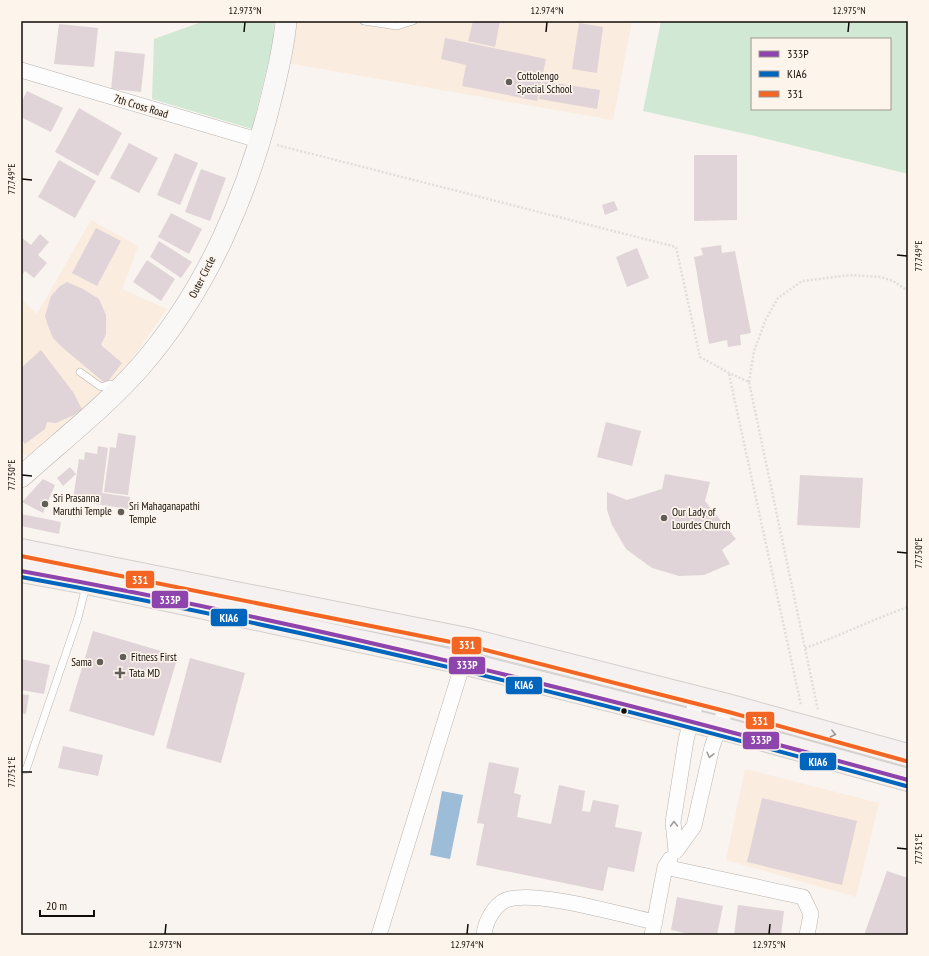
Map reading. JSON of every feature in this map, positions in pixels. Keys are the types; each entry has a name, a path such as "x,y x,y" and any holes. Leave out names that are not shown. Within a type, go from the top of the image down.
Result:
{"main road":[{"path":"21,550 467,639 727,705 908,755"},
{"path":"21,571 87,583 463,662 728,730 908,780"}],"street":[{"name":"Outer Circle","path":"21,476 63,438 101,409 142,365 189,302 231,220 261,142 284,45 286,21"},
{"name":"7th Cross Road","path":"21,70 261,142"},
{"path":"379,935 463,662"},
{"path":"676,851 673,822 686,740 697,698"},
{"path":"484,935 493,910 505,901 519,897 554,900 653,928 665,867 694,826 712,746 727,705"},
{"path":"665,867 803,897 811,914 807,935"}],"lane":[{"path":"364,21 397,26 413,21"},
{"path":"80,372 101,387 110,384 117,391"},
{"path":"21,770 26,770 78,618 87,583"}],"path":[{"path":"261,142 676,247 700,357 749,382"},
{"path":"813,729 805,648 749,382 754,351 766,319 778,298 802,281 850,275 881,277 893,281 908,291"},
{"path":"729,373 813,729"},
{"path":"805,648 848,632 868,622 908,608"}],"shaded area":[{"name":"Cottolengo Special School","path":"293,21 632,21 613,120 288,63"},
{"path":"91,220 138,246 122,289 167,309 117,380 30,457 23,454 21,451 21,299 37,314"},
{"path":"745,769 879,803 856,897 726,860"}],"green space":[{"path":"204,21 274,21 273,43 252,129 152,99 154,39"},
{"path":"661,21 908,21 908,174 755,136 643,111"}],"water":[{"path":"442,791 463,795 450,859 430,855"}],"building":[{"path":"473,21 500,21 495,47 468,41"},
{"path":"579,23 603,27 597,73 572,69"},
{"path":"59,24 98,28 94,67 54,64"},
{"path":"445,38 546,59 537,101 462,86 466,65 441,59"},
{"path":"115,51 145,54 141,92 111,89"},
{"path":"542,81 600,90 597,109 539,99"},
{"path":"27,91 63,108 51,132 21,117 21,103"},
{"path":"79,108 122,133 98,176 55,152"},
{"path":"129,143 158,158 139,193 110,178"},
{"path":"175,153 198,163 180,205 157,195"},
{"path":"694,155 737,155 737,220 694,221"},
{"path":"59,160 96,181 75,218 38,197"},
{"path":"201,169 226,178 210,221 185,212"},
{"path":"614,201 618,210 605,215 602,205"},
{"path":"171,213 202,229 189,254 158,237"},
{"path":"96,228 121,241 97,286 72,273"},
{"path":"40,234 49,242 38,255 47,263 34,278 25,271 21,277 21,237 31,245"},
{"path":"159,241 192,262 181,278 150,257"},
{"path":"721,245 722,253 735,251 751,333 740,335 741,345 728,347 727,340 709,344 694,257 703,255 701,248"},
{"path":"637,248 649,278 627,287 616,257"},
{"path":"147,260 175,279 161,301 133,282"},
{"path":"67,282 83,289 99,299 106,315 106,334 101,345 122,363 106,384 53,338 48,326 45,316 51,296 60,286"},
{"path":"41,350 73,392 83,411 56,423 47,422 45,429 25,444 21,438 21,368"},
{"path":"606,422 641,431 632,466 597,457"},
{"path":"118,433 136,436 128,495 104,492 110,447 116,448"},
{"path":"98,446 108,448 102,493 130,497 129,509 88,503 88,501 73,499 79,459 84,460 85,452 97,454"},
{"path":"70,467 76,474 63,486 57,478"},
{"name":"Our Lady of Lourdes Church","path":"665,474 710,482 705,501 736,539 722,550 730,564 704,575 679,576 652,568 626,549 612,525 607,510 607,492 627,500 662,489"},
{"path":"800,475 863,478 860,528 797,525"},
{"path":"43,479 55,485 43,513 22,502"},
{"path":"21,514 61,522 59,534 21,526"},
{"path":"93,631 178,656 154,736 69,711"},
{"path":"190,658 245,673 221,763 166,748"},
{"path":"21,659 50,665 44,694 21,690"},
{"path":"21,694 29,695 26,714 21,713"},
{"path":"63,746 103,755 98,776 58,768"},
{"path":"489,762 519,768 514,793 521,795 517,817 551,824 559,785 585,791 582,811 590,812 593,800 619,805 615,827 642,832 634,872 608,867 603,891 476,865 484,824 477,823"},
{"path":"762,798 857,821 842,885 747,862"},
{"path":"887,871 908,878 908,935 864,935"},
{"path":"677,897 723,906 717,935 694,935 671,930"},
{"path":"738,905 784,911 781,935 734,935"}],"transit line":[{"name":"331","path":"21,556 466,645 725,711 906,761"},
{"name":"333P","path":"21,571 245,615 467,665 688,721 908,780"},
{"name":"KIA6","path":"21,577 244,621 466,671 687,727 906,786"}],"place":[{"name":"Cottolengo Special School","path":"509,82"},
{"name":"Sri Prasanna Maruthi Temple","path":"45,504"},
{"name":"Sri Mahaganapathi Temple","path":"121,512"},
{"name":"Our Lady of Lourdes Church","path":"664,518"},
{"name":"Fitness First","path":"123,657"},
{"name":"Sama","path":"100,662"},
{"name":"Tata MD","path":"120,673"}]}
